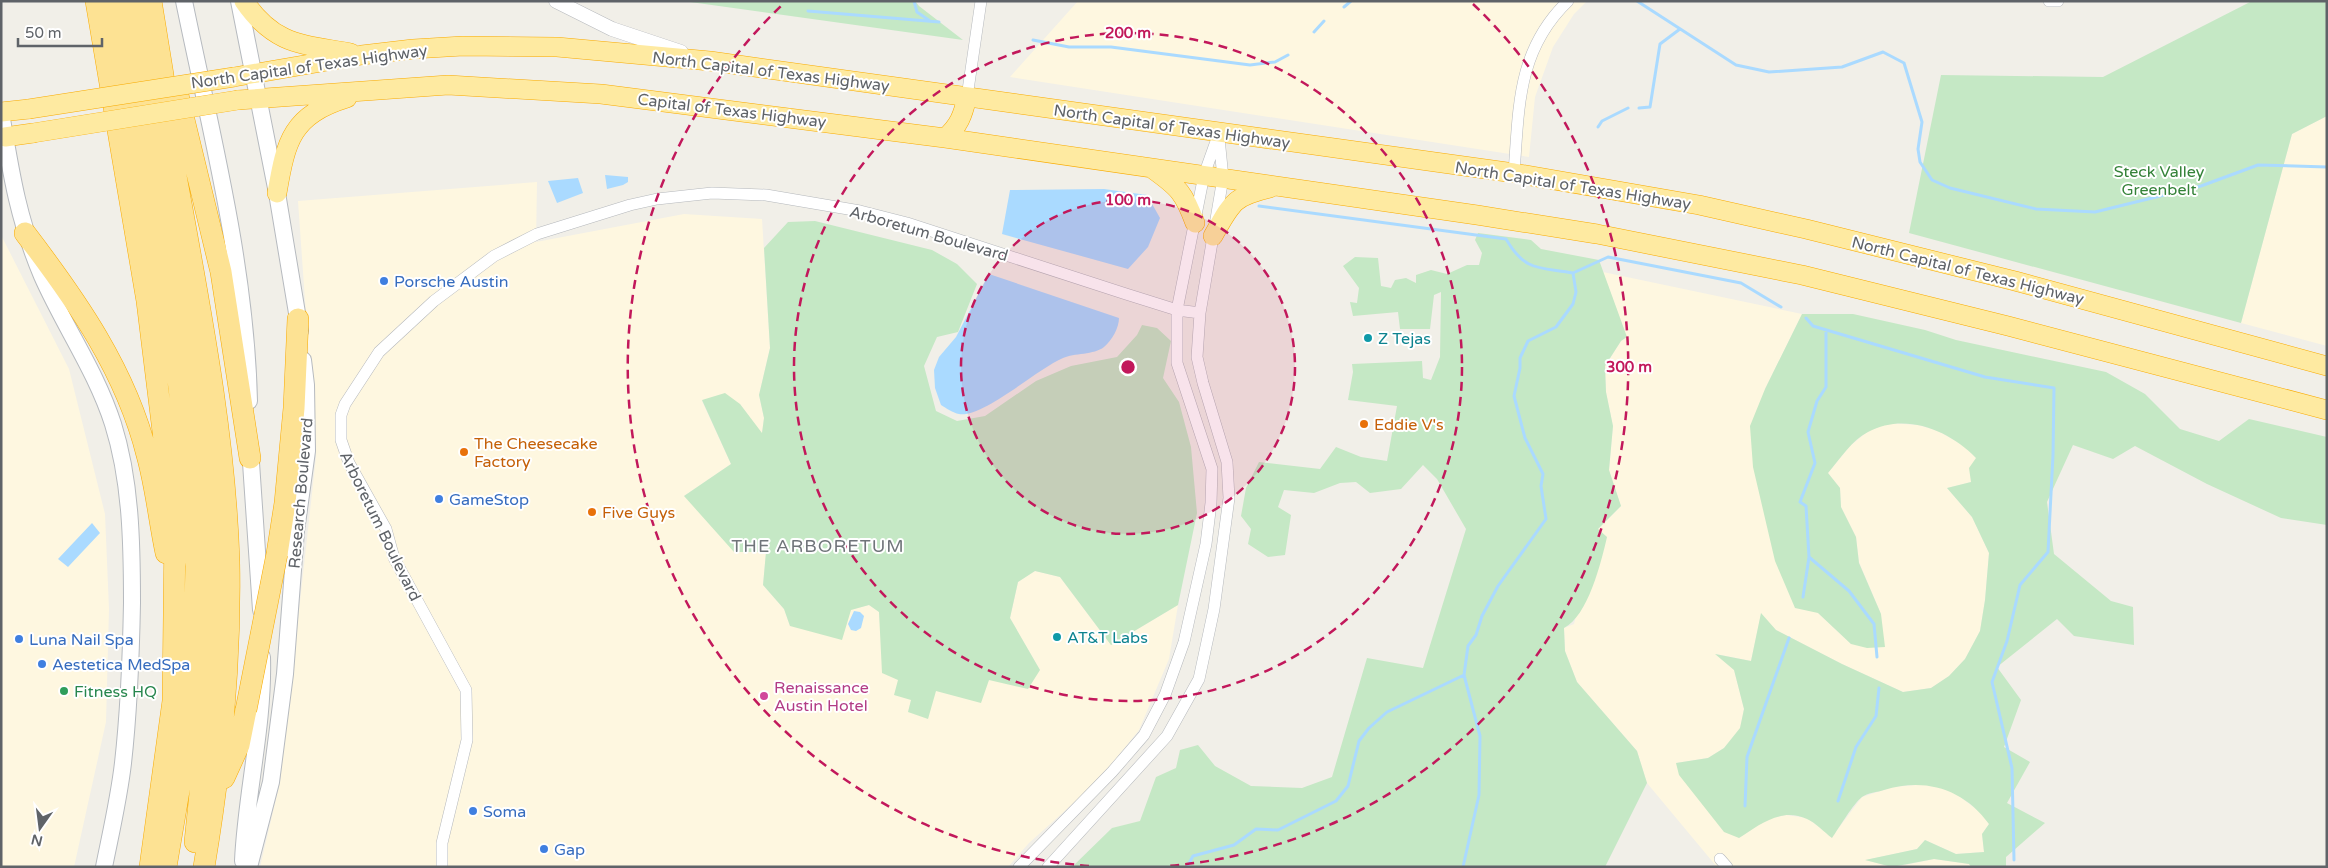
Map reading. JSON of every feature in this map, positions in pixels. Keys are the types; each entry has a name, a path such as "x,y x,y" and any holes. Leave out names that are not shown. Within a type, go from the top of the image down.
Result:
{"highway":[{"path":"96,1 146,301 175,529 173,701 150,867"},
{"path":"113,1 179,387 196,566 192,714 166,867"},
{"path":"132,1 195,374 209,546 210,696 196,831 190,867"},
{"path":"150,1 178,189 200,303 223,461 229,561 228,661 216,795 204,867"},
{"path":"244,1 257,20 285,40 362,55"},
{"path":"157,40 170,64 221,272 250,458"},
{"name":"North Capital of Texas Highway","path":"1,113 255,74 362,55 413,49 510,46 557,47 710,62 1514,173 1699,205 1806,229 2030,285 2327,366"},
{"name":"Capital of Texas Highway","path":"238,100 448,85 601,94 945,138 1223,178"},
{"path":"277,193 282,160 300,123 309,115 329,104 375,90"},
{"path":"945,138 956,129 962,118 967,97"},
{"name":"North Capital of Texas Highway","path":"5,137 238,100"},
{"path":"1151,168 1179,189 1186,199 1195,222"},
{"path":"1223,178 1597,234 1793,273 2032,332 2327,410"},
{"path":"1213,236 1229,208 1238,199 1246,194 1279,186"},
{"path":"25,233 101,341 118,376 148,455 158,517 175,588"},
{"path":"216,795 239,745 277,554 288,474 294,408 298,319"}],"main road":[{"path":"184,1 216,150 242,299 248,373 250,458 262,622 263,692 244,826 242,867"},
{"name":"Research Boulevard","path":"239,1 255,74 257,98 277,193 298,319 306,386 307,451 296,530 285,674 275,757 266,807 249,867"},
{"path":"1,113 16,204 25,233 43,278 94,376 113,425 128,502 132,540 130,687 123,763 104,867"}],"street":[{"path":"556,1 612,29 710,62"},
{"path":"967,97 981,1"},
{"path":"1514,173 1519,100 1529,59 1538,37 1548,22 1568,1"},
{"path":"2049,1 2058,1"},
{"path":"1019,867 1112,772 1144,735 1165,695 1184,642 1206,544 1211,503 1212,469 1177,363 1177,310 1204,175 1219,133"},
{"path":"1048,867 1167,736 1199,679 1214,609 1229,498 1227,462 1197,357 1200,313 1223,178 1219,133"},
{"name":"Arboretum Boulevard","path":"442,867 442,843 467,740 466,690 394,558 386,529 349,463 341,440 340,427 345,404 378,352 434,302 472,272 514,244 536,234 593,216 656,199 712,193 738,193 794,198 860,211 907,223 1177,310 1200,313"}],"shaded area":[{"path":"1078,1 1587,1 1574,14 1553,47 1535,97 1529,157 1010,77"},
{"path":"2327,116 2327,346 2241,323 2292,134"},
{"path":"537,182 536,242 684,214 762,219 770,348 759,395 764,418 762,434 740,404 702,401 731,464 684,496 766,552 763,585 784,609 790,626 869,605 879,612 881,637 898,680 911,700 908,712 936,691 1040,670 1010,618 1018,582 1035,571 1060,577 1111,645 1178,605 1169,659 1139,730 1097,782 1029,843 1008,867 260,867 280,782 316,457 298,201"},
{"path":"1,235 69,369 105,514 109,609 106,722 74,867 1,867"},
{"path":"1603,272 1802,314 1765,389 1817,612 1851,644 1881,614 1859,562 1856,537 1841,507 1840,488 1828,473 1850,446 1867,432 1888,423 1918,425 1938,431 1966,447 1976,458 1971,482 1947,488 1972,517 1989,553 1985,600 1980,631 1965,659 1949,676 1931,688 1903,692 1842,664 1776,630 1761,614 1751,661 1716,654 1734,670 1744,709 1740,729 1724,748 1708,758 1676,763 1739,838 1767,819 1786,815 1807,818 1832,837 1862,797 1893,787 1927,784 1954,792 1981,813 1989,824 1982,834 1984,852 1956,854 1925,840 1917,849 1866,860 1892,867 1717,867 1647,783 1637,751 1577,682 1565,651 1564,628 1574,624 1598,529 1621,506 1609,470 1613,426 1606,392 1605,366 1621,341 1619,316"},
{"path":"1934,859 1970,864 1971,867 1895,867"}],"green space":[{"path":"683,1 915,1 963,40"},
{"name":"Steck Valley Greenbelt","path":"2252,1 2327,1 2327,116 2292,134 2241,323 1909,233 1941,75 2103,77"},
{"path":"815,221 932,250 957,264 977,284 958,332 937,337 924,366 936,411 957,421 985,416 1036,381 1071,366 1117,357 1137,335 1142,325 1157,328 1171,341 1163,378 1179,402 1191,447 1197,513 1178,605 1111,645 1060,577 1035,571 1018,582 1010,618 1040,670 1028,689 989,680 981,703 936,691 928,719 908,712 911,700 894,695 898,680 882,673 879,612 869,605 851,610 842,640 790,626 784,609 763,585 766,552 734,552 684,496 731,464 702,400 725,393 740,404 762,433 764,418 759,395 770,348 764,248 788,222"},
{"path":"1478,233 1531,240 1541,249 1599,260 1627,337 1621,341 1605,366 1606,392 1613,426 1609,470 1621,506 1598,529 1607,537 1597,574 1587,601 1572,622 1564,628 1565,651 1577,682 1637,751 1647,783 1605,867 1072,867 1112,828 1140,821 1156,777 1176,768 1180,750 1198,745 1215,766 1251,786 1302,788 1332,777 1367,658 1423,668 1466,529 1437,479 1423,465 1401,489 1370,493 1356,482 1340,483 1314,493 1284,490 1278,507 1291,515 1285,555 1268,557 1248,544 1251,529 1241,516 1246,488 1259,462 1320,469 1336,447 1361,457 1387,461 1397,406 1348,400 1353,372 1352,364 1422,361 1423,378 1431,380 1440,357 1441,292 1434,295 1430,329 1400,329 1398,312 1353,316 1350,302 1357,303 1359,288 1343,266 1355,257 1378,258 1381,286 1391,288 1395,280 1406,278 1416,283 1416,275 1431,270 1447,274 1467,265 1479,265 1482,253 1475,240"},
{"path":"1802,314 1853,314 1925,330 1956,340 2106,372 2145,394 2180,429 2219,441 2249,419 2327,437 2327,525 2281,518 2207,484 2135,446 2113,459 2073,445 2047,502 2054,554 2111,601 2133,607 2134,645 2074,636 2057,619 1997,667 2021,700 2004,747 2030,762 2007,803 2045,823 2006,857 2006,867 1971,867 1969,864 1934,859 1892,867 1865,860 1917,849 1925,840 1956,854 1984,852 1982,834 1989,824 1968,802 1956,794 1942,789 1929,786 1899,786 1864,796 1858,800 1832,838 1807,819 1788,815 1779,816 1762,823 1739,838 1724,832 1679,775 1676,763 1708,758 1724,748 1740,728 1744,709 1734,670 1715,654 1751,661 1761,613 1776,630 1842,664 1903,692 1931,688 1949,676 1965,659 1980,631 1989,553 1972,517 1947,488 1971,482 1969,468 1976,458 1953,439 1940,432 1911,424 1882,426 1862,435 1851,445 1828,473 1840,488 1841,507 1856,537 1859,563 1881,614 1885,647 1867,648 1851,644 1818,613 1795,608 1775,561 1753,467 1750,426 1765,389"}],"water":[{"path":"605,175 628,177 628,182 607,189"},
{"path":"578,178 583,193 557,203 548,181"},
{"path":"1104,189 1147,195 1160,218 1148,247 1128,269 1002,234 1010,190"},
{"path":"989,274 1119,318 1119,322 1112,337 1100,350 1063,358 996,401 969,413 959,414 941,405 935,388 934,370 939,357 956,337"},
{"path":"92,523 100,533 68,567 58,559"},
{"path":"854,611 860,612 864,616 861,628 856,631 851,630 848,624"}],"waterway":[{"path":"914,1 917,12 930,21"},
{"path":"1344,7 1351,1"},
{"path":"1637,1 1736,65 1769,72 1842,67 1883,52 1904,63 1922,122 1918,149 1920,162 1932,180 1950,188 2036,209 2095,212 2201,186 2258,165 2327,167"},
{"path":"808,11 939,22"},
{"path":"1314,32 1324,21"},
{"path":"1639,108 1650,107 1660,44 1680,29"},
{"path":"1033,40 1069,47 1111,47 1250,65 1275,62 1288,55"},
{"path":"1598,127 1602,121 1628,108"},
{"path":"1259,206 1506,239 1513,250 1527,263 1542,268 1573,273 1576,292 1573,304 1556,327 1528,341 1520,358 1520,368 1514,396 1525,438 1543,474 1541,486 1546,519 1498,586 1482,616 1476,635 1468,646 1464,675 1480,736 1479,795 1463,867"},
{"path":"1573,273 1608,257 1741,283 1781,307"},
{"path":"1806,318 1813,326 1985,377 2054,388 2048,552 2020,585 2007,641 1992,682 2012,768 2014,860"},
{"path":"1826,330 1826,387 1817,401 1808,432 1815,463 1800,502 1806,506 1809,557 1849,591 1874,624 1877,657"},
{"path":"1803,597 1809,557"},
{"path":"1745,806 1747,757 1789,638"},
{"path":"1187,867 1193,856 1234,845 1256,829 1278,830 1336,801 1348,786 1359,741 1369,728 1387,712 1464,675"},
{"path":"1838,801 1856,747 1876,716 1879,688"}],"place":[{"name":"Porsche Austin","path":"384,281"},
{"name":"Z Tejas","path":"1368,338"},
{"name":"Eddie V's","path":"1364,424"},
{"name":"The Cheesecake Factory","path":"464,452"},
{"name":"GameStop","path":"439,499"},
{"name":"Five Guys","path":"592,512"},
{"name":"AT&T Labs","path":"1057,637"},
{"name":"Luna Nail Spa","path":"19,639"},
{"name":"Aestetica MedSpa","path":"42,664"},
{"name":"Fitness HQ","path":"64,691"},
{"name":"Renaissance Austin Hotel","path":"764,696"},
{"name":"Soma","path":"473,811"},
{"name":"Gap","path":"544,849"}],"district":[{"name":"THE ARBORETUM","path":"818,546"}]}
